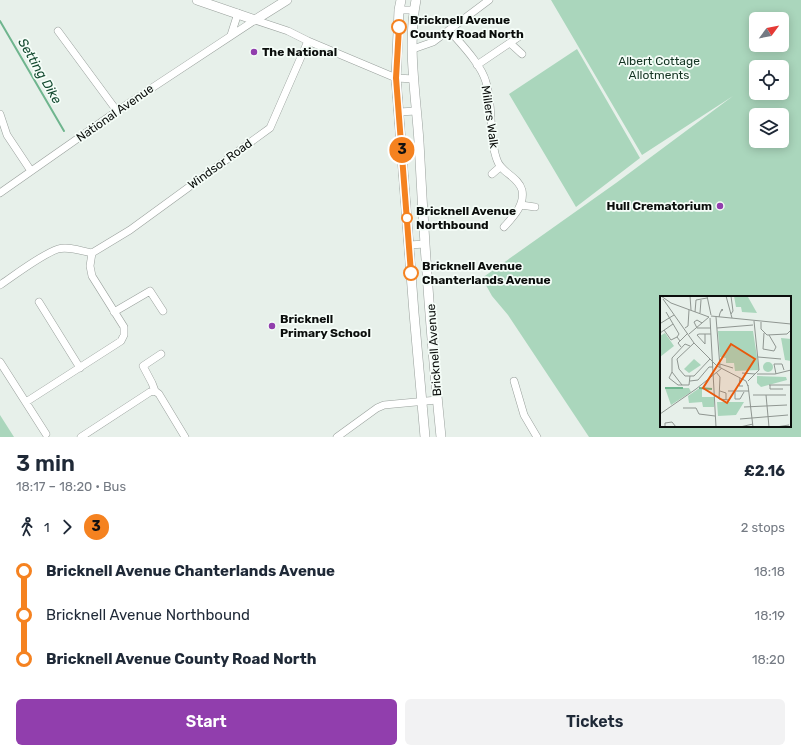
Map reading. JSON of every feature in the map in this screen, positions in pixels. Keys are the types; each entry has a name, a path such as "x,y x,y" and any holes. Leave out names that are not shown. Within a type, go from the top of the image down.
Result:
{"street":[{"path":"197,0 288,31 396,78 414,79"},
{"name":"National Avenue","path":"0,193 116,111 287,0"},
{"name":"Bricknell Avenue","path":"401,0 399,10 396,78 425,437"},
{"name":"Bricknell Avenue","path":"416,0 414,10 413,49 414,79 425,244 441,437"},
{"path":"413,49 432,42 489,0"},
{"path":"399,10 414,10"},
{"path":"231,35 238,13"},
{"name":"Millers Walk","path":"449,30 477,65 486,82 493,142 497,161 500,167"},
{"path":"58,31 116,111"},
{"path":"477,65 520,36"},
{"name":"Windsor Road","path":"92,253 130,230 270,128 308,41"},
{"path":"510,43 522,54"},
{"path":"399,112 416,111"},
{"path":"0,114 7,135 31,171"},
{"path":"0,140 7,135"},
{"path":"492,174 500,167 516,180 522,190 521,205 504,227"},
{"path":"521,205 535,206"},
{"path":"409,245 425,244"},
{"path":"0,285 59,248 75,249 92,253 90,266 92,276 124,327 124,335 121,341 26,402"},
{"path":"114,312 150,291 163,311"},
{"path":"39,302 80,368"},
{"path":"161,354 143,366 155,391 159,394 186,437"},
{"path":"0,362 46,434"},
{"path":"514,381 524,415 537,437"},
{"path":"81,437 150,392 155,391"},
{"path":"337,437 384,405 438,400"}],"green space":[{"name":"Albert Cottage Allotments","path":"551,0 801,0 801,437 589,437 508,315 492,296 482,278 616,183 733,96 642,155"},
{"path":"577,49 640,158 576,207 509,94"},
{"path":"0,415 14,437 0,437"}],"waterway":[{"name":"Setting Dike","path":"0,21 64,131"}],"bus line":[{"name":"3","path":"399,27 396,78 411,273"}],"place":[{"name":"Bricknell Avenue County Road North","path":"399,27"},
{"name":"The National","path":"254,52"},
{"name":"Hull Crematorium","path":"720,206"},
{"name":"Bricknell Avenue Northbound","path":"407,218"},
{"name":"Bricknell Avenue Chanterlands Avenue","path":"411,273"},
{"name":"Bricknell Primary School","path":"272,326"}]}
